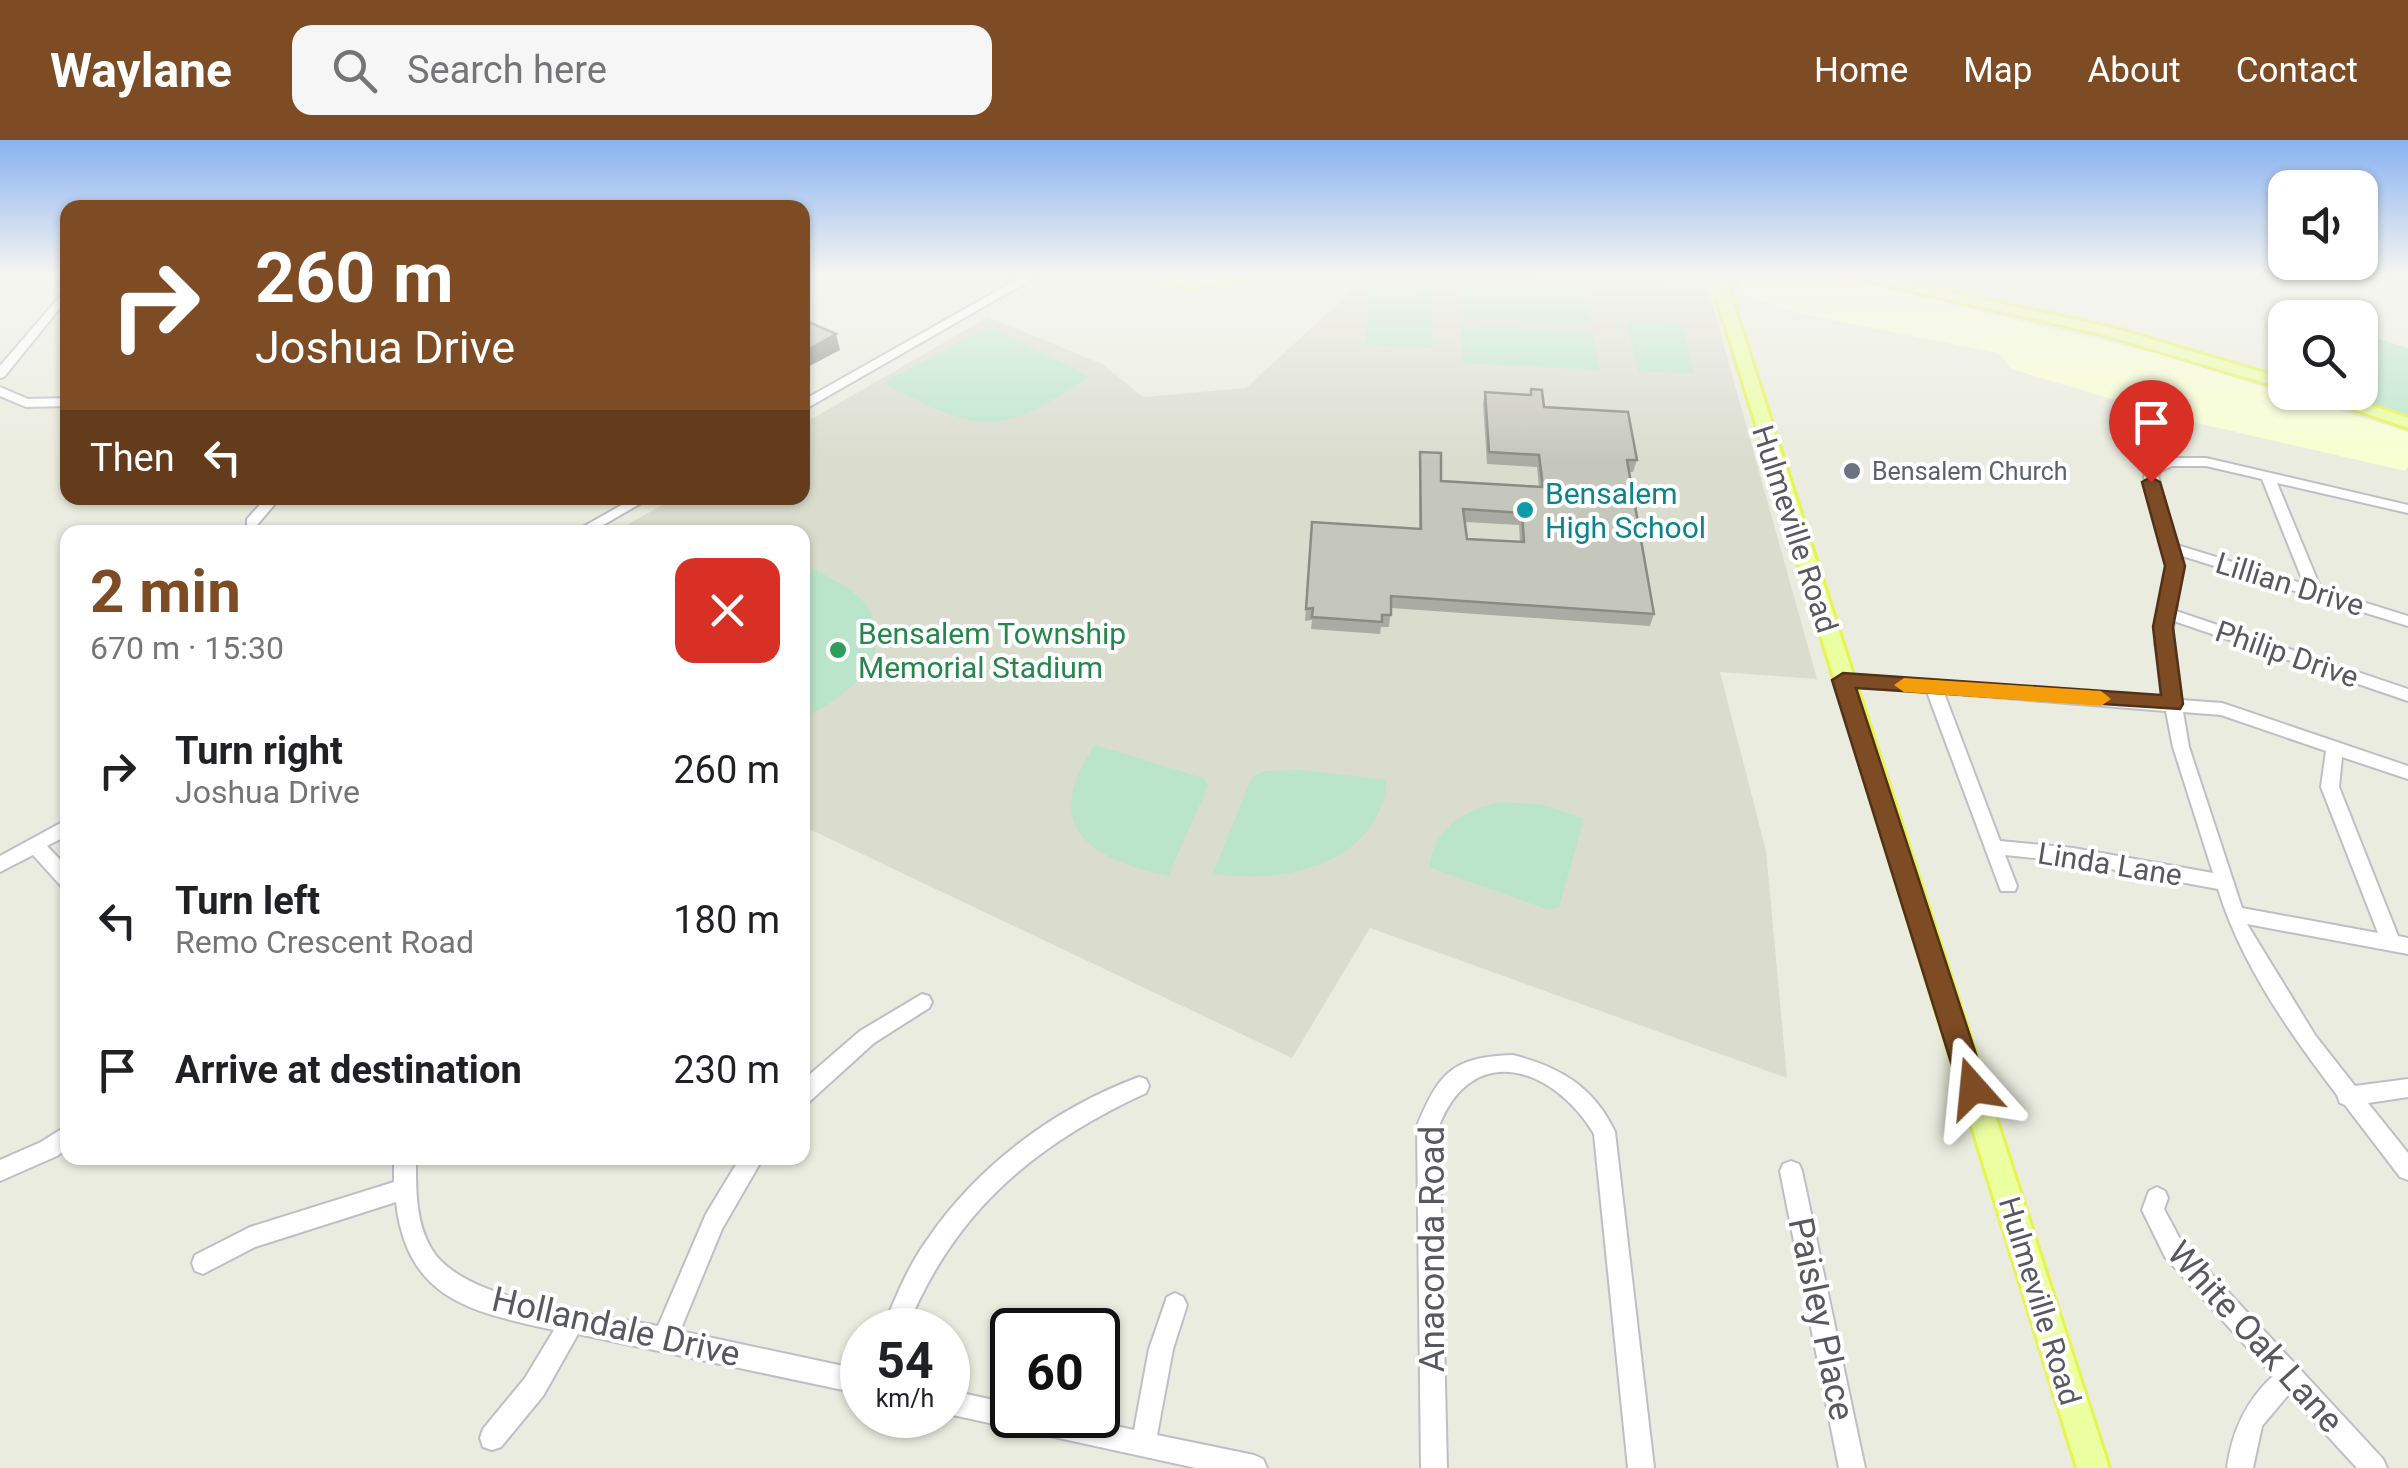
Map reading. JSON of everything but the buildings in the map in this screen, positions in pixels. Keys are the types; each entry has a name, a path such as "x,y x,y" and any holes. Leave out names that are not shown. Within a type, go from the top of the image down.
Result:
{"main road":[{"name":"Hulmeville Road","path":"1736,337 2093,1468"},
{"path":"2130,337 2268,379"},
{"path":"2368,410 2408,423"}],"street":[{"path":"0,374 30,337"},
{"path":"810,402 926,337"},
{"path":"0,391 26,403 60,402"},
{"path":"2408,523 2403,508 2188,460 2156,468 2151,482 2171,548 2175,580 2166,613 2164,643 2172,704 2185,762 2245,940 2308,1041 2408,1170"},
{"path":"2267,475 2314,591"},
{"path":"252,522 267,505"},
{"path":"594,525 630,505"},
{"name":"Lillian Drive","path":"2171,548 2408,620"},
{"name":"Philip Drive","path":"2166,613 2408,695"},
{"path":"1843,680 2222,709 2408,772"},
{"path":"1933,686 2008,886"},
{"path":"2336,748 2330,787 2400,945"},
{"path":"0,865 60,831"},
{"path":"35,845 60,872"},
{"name":"Linda Lane","path":"1995,848 2073,856 2225,884"},
{"path":"2236,914 2400,945"},
{"path":"810,1088 866,1037 922,1002"},
{"name":"Anaconda Road","path":"1434,1468 1428,1126 1435,1101 1456,1078 1469,1070 1500,1063 1534,1068 1565,1082 1591,1105 1604,1132 1641,1468"},
{"path":"905,1308 931,1254 998,1172 1066,1121 1139,1086"},
{"path":"2347,1096 2408,1088"},
{"path":"0,1172 60,1141"},
{"name":"Hollandale Drive","path":"405,1165 404,1189 416,1238 446,1283 506,1306 840,1377"},
{"path":"664,1340 714,1222 748,1165"},
{"name":"Paisley Place","path":"1791,1171 1852,1468"},
{"path":"203,1262 250,1238 404,1189"},
{"name":"White Oak Lane","path":"2157,1198 2153,1210 2173,1250 2374,1468"},
{"path":"1143,1444 1161,1348 1175,1305"},
{"path":"492,1438 534,1387 573,1321"},
{"path":"2240,1468 2246,1425 2289,1378"},
{"path":"970,1407 1254,1468"}],"shaded area":[{"path":"953,337 1036,337 1102,364 1143,397 1246,388 1302,337 1722,337 1817,679 1720,672 1766,851 1787,1078 1370,928 1292,1058 810,829 810,525 627,525 662,505 810,505 810,420"},
{"path":"969,337 1011,337 1089,376 1032,411 987,422 942,412 883,383"},
{"path":"1366,337 1432,337 1432,348 1366,345"},
{"path":"1462,337 1594,337 1600,370 1463,363"},
{"path":"1631,337 1685,337 1695,374 1638,371"},
{"path":"1917,337 2088,337 2162,355 2268,388 2268,410 2338,410 2408,432 2408,467 2405,471 2171,417 2012,369 1998,353"},
{"path":"2378,339 2408,348 2408,423 2367,410 2378,410"},
{"name":"Bensalem Township Memorial Stadium","path":"810,567 858,596 871,613 877,630 876,647 860,677 810,714"},
{"path":"1095,745 1203,778 1208,786 1168,876 1115,859 1081,834 1073,818 1072,798 1079,773"},
{"path":"1301,770 1387,780 1380,809 1367,832 1347,850 1297,871 1268,876 1213,873 1252,777 1265,771"},
{"path":"1504,802 1544,805 1584,819 1559,907 1549,910 1429,867 1437,841 1454,822 1477,809"}],"slow traffic":[{"path":"1904,685 2101,699"}],"place":[{"name":"Bensalem Church","path":"1852,471"},
{"name":"Bensalem High School","path":"1525,510"},
{"name":"Bensalem Township Memorial Stadium","path":"838,650"}],"route":[{"path":"1973,1088 1843,680 2172,704 2163,627 2175,566 2151,482"}]}
